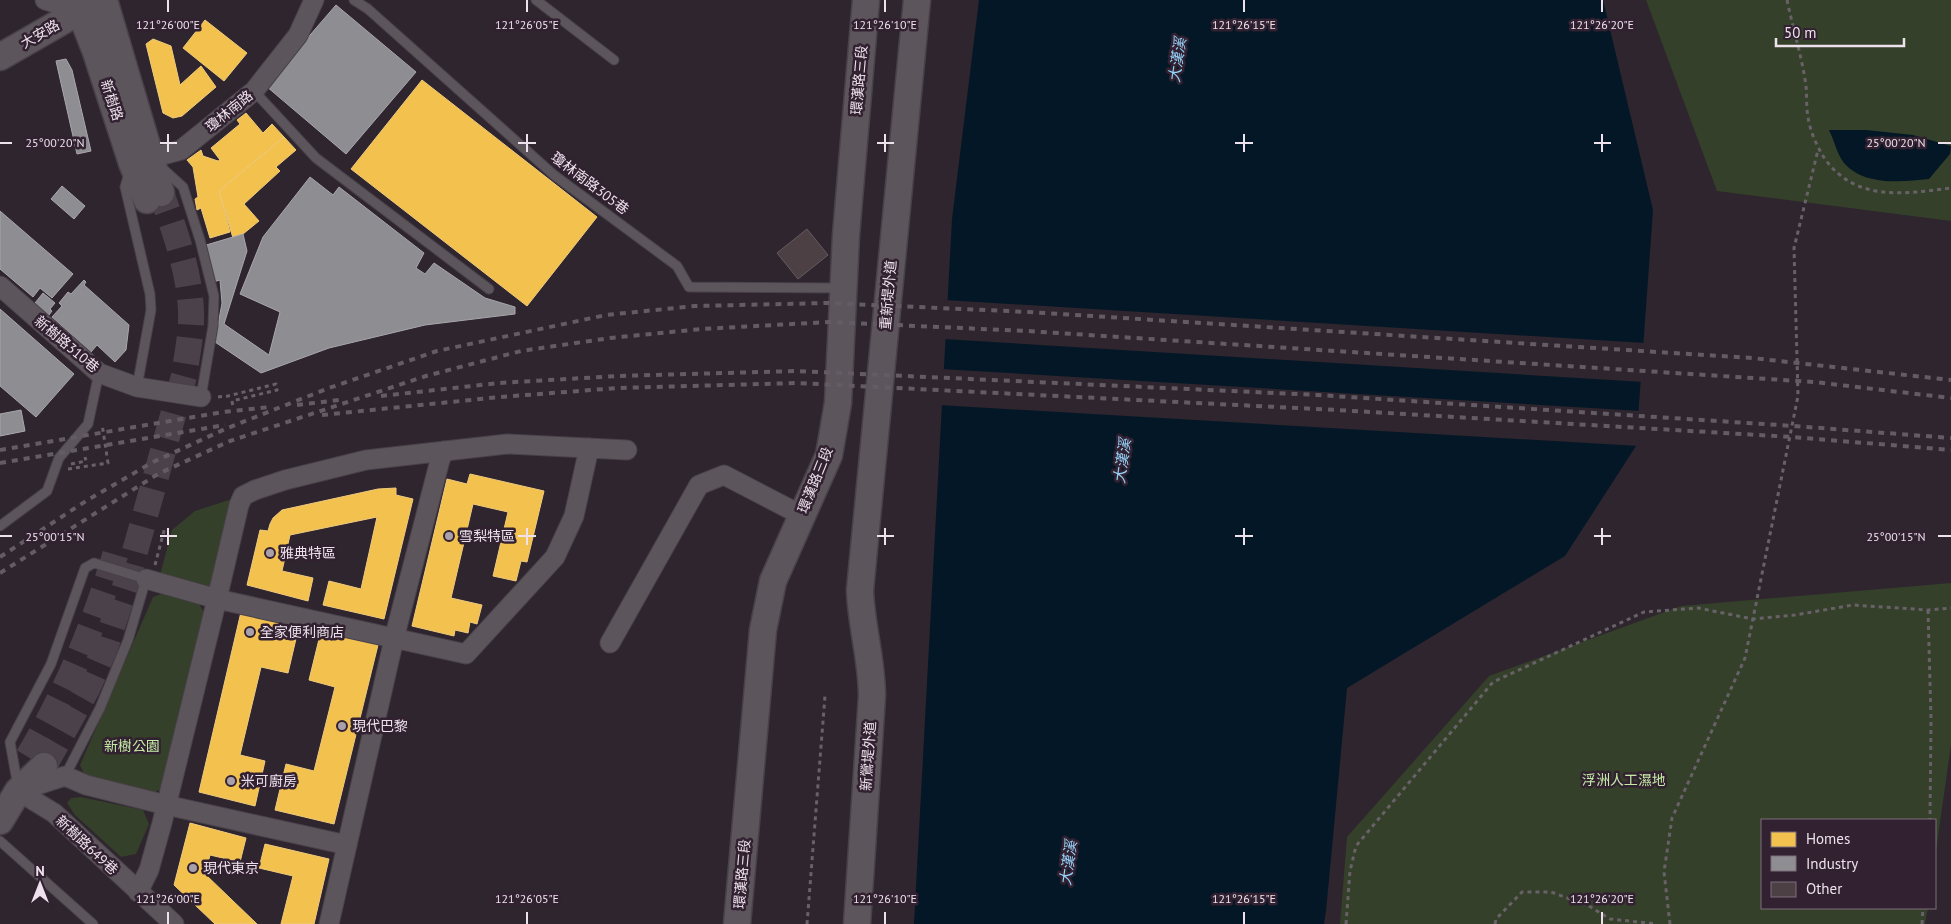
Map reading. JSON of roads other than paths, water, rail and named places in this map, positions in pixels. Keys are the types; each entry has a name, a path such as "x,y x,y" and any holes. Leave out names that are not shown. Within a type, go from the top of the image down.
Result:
{"street":[{"path":"45,0 79,6 105,4"},
{"name":"瓊林南路","path":"141,160 181,150 254,92 298,35 314,0"},
{"name":"環漢路三段","path":"738,924 763,630 773,582 829,455 838,403 846,235 866,0"},
{"name":"重新堤外道","path":"860,590 917,0"},
{"name":"新樹路","path":"105,4 141,160"},
{"name":"大安路","path":"0,57 79,6"},
{"name":"新樹路","path":"79,6 154,197"},
{"name":"新樹路310巷","path":"0,286 99,373 137,388 201,396"},
{"path":"138,892 149,870 239,505 243,496 254,490 285,480 366,460 507,444 627,450"},
{"path":"149,579 217,599 466,654 555,556 574,516 589,448"},
{"path":"329,924 394,639 440,460 444,451"},
{"path":"610,643 698,485 724,475 801,516"},
{"name":"新鶯堤外道","path":"857,924 872,696 872,673 861,609 860,590"},
{"path":"46,766 86,785 347,846"},
{"path":"0,820 18,791 46,766"},
{"path":"18,791 46,766"},
{"name":"新樹路649巷","path":"18,791 54,813 174,924"}],"lane":[{"name":"瓊林南路305巷","path":"354,0 368,9 554,175 677,266 689,287 843,288"},
{"path":"536,0 614,60"},
{"path":"254,92 316,158 489,289"},
{"path":"137,388 151,310 150,294 125,187 141,160 183,188 200,240 214,296 213,326 201,396"},
{"path":"0,526 47,491 59,458 88,424 99,373"},
{"path":"18,791 10,742 51,664 85,568 94,562 149,579 128,640 100,708 46,766"},
{"path":"0,841 94,924"}],"water":[{"name":"大漢溪","path":"979,0 1603,0 1653,210 1636,446 1565,556 1347,688 1324,924 914,924 952,219"},
{"path":"1829,130 1866,130 1913,135 1951,146 1950,154 1929,179 1884,181 1872,179 1862,176 1844,163"}],"tunnel":[{"path":"44,766 87,689 105,648 125,587 184,376 191,327 190,295 180,251 161,193"},
{"path":"28,757 69,680 101,600 118,545"}],"railway":[{"path":"0,557 86,501 153,462 225,429 329,388 437,351 606,315 695,306 828,303 1029,312 1752,358 1951,380"},
{"path":"0,573 158,474 230,441 426,376 521,351 610,338 702,329 829,322 1027,331 1814,382 1951,398"},
{"path":"381,396 499,383 618,376 797,371 1318,395 1951,438"},
{"path":"322,415 500,397 618,388 797,383 1337,410 1792,437 1951,450"},
{"path":"297,405 339,400"},
{"path":"0,450 223,412 270,407"},
{"path":"0,463 225,425"}],"place":[{"name":"雪梨特區","path":"449,536"},
{"name":"雅典特區","path":"270,553"},
{"name":"全家便利商店","path":"250,632"},
{"name":"現代巴黎","path":"342,726"},
{"name":"米可廚房","path":"231,781"},
{"name":"現代東京","path":"193,868"}],"park label":[{"name":"新樹公園","path":"132,746"},
{"name":"浮洲人工濕地","path":"1624,780"}]}
